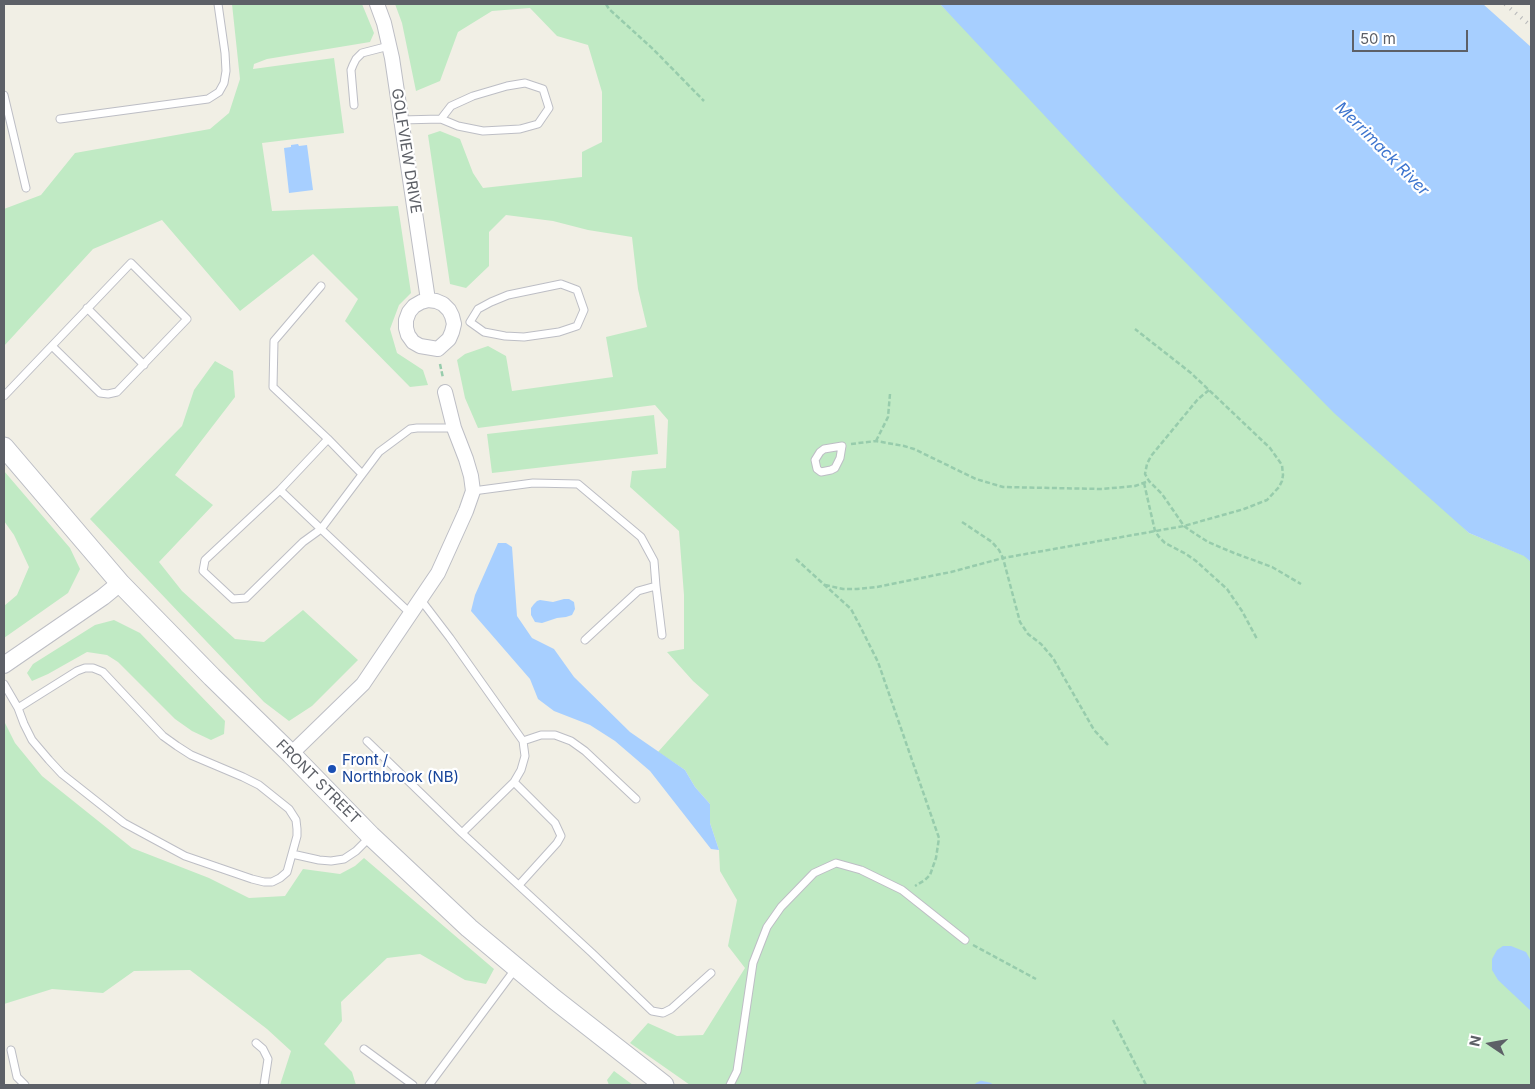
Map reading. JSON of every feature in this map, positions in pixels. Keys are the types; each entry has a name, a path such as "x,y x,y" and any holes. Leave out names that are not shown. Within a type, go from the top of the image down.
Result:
{"main road":[{"name":"FRONT STREET","path":"4,447 120,583 371,836 469,928 568,1010 664,1085"}],"street":[{"name":"GOLFVIEW DRIVE","path":"377,4 384,23 389,46 428,300"},
{"path":"428,300 443,304 449,310 454,324 449,339 438,349 420,346 413,342 406,328 409,312 414,306 428,300"},
{"path":"291,754 363,684 438,573 466,511 473,490 471,476 454,428 445,392"},
{"path":"4,665 103,597 120,583"}],"lane":[{"path":"60,119 208,98 219,92 224,83 226,71 218,4"},
{"path":"354,105 352,65 362,53 389,46"},
{"path":"401,120 441,119 458,126 483,131 510,130 538,124 549,108 543,89 526,83 473,96 451,106 441,119"},
{"path":"4,95 26,188"},
{"path":"4,396 131,263 187,319 117,392 100,393 52,346"},
{"path":"454,324 470,322 484,332 524,337 559,332 577,326 584,310 578,290 561,284 508,295 491,302 478,310 470,322"},
{"path":"321,286 274,341 273,387 362,474"},
{"path":"87,308 144,365"},
{"path":"328,439 280,490 205,560 203,571 233,599 246,598 303,542 321,529 380,452 410,429 454,428"},
{"path":"473,490 533,484 578,484 641,537 654,561 662,635"},
{"path":"280,490 411,614"},
{"path":"585,640 638,591 656,586"},
{"path":"420,600 450,638 523,741 525,756 521,770 514,782 462,833"},
{"path":"4,684 18,708 32,740 62,774 124,823 185,856 264,882 272,882 287,872 297,829 296,820 289,809 259,785 191,755 163,736 103,672 93,668 77,671 18,708"},
{"path":"523,741 541,735 555,735 571,741 585,750 636,799"},
{"path":"367,741 652,1011 663,1013 671,1009 710,973"},
{"path":"514,782 555,823 561,836 557,843 519,885"},
{"path":"292,854 325,860 344,859 371,836"},
{"path":"730,1085 737,1071 753,963 767,926 781,907 814,873 836,863 861,870 902,890 965,940"},
{"path":"428,1085 517,968"},
{"path":"256,1043 263,1049 268,1059 264,1085"},
{"path":"364,1049 413,1085"},
{"path":"11,1050 17,1077 24,1085"}],"path":[{"path":"606,4 704,101"},
{"path":"825,585 843,589 877,587 951,572 1003,558 1184,526 1257,505 1267,500 1279,488 1283,469 1270,448 1191,373 1135,329"},
{"path":"438,349 445,392"},
{"path":"1209,390 1198,399 1151,456 1146,464 1145,474 1162,494 1184,526 1208,542 1272,567 1301,584"},
{"path":"876,441 888,417 890,394"},
{"path":"842,446 876,441 890,442 914,449 976,479 1002,487 1102,489 1135,486 1149,481"},
{"path":"1144,483 1158,537 1196,561 1227,589 1242,611 1257,639"},
{"path":"962,522 992,542 1003,558 1020,622 1028,634 1047,650 1083,713 1094,730 1108,745"},
{"path":"796,559 850,609 860,626 878,662 940,838 930,874 925,880 915,886 902,890"},
{"path":"965,940 1036,979"},
{"path":"1113,1020 1146,1085"}],"green space":[{"path":"232,4 362,4 374,33 370,42 267,59 254,64 253,69 334,58 344,133 262,143 272,211 398,206 411,293 399,305 390,329 397,353 423,370 428,385 410,387 345,321 358,299 313,254 240,311 162,220 93,249 4,346 4,209 41,195 75,153 210,129 229,113 240,79"},
{"path":"395,4 940,4 1469,533 1525,556 1531,562 1531,1085 690,1085 630,1043 648,1023 677,1036 703,1035 745,968 728,946 737,900 720,871 719,850 710,823 710,804 695,787 685,770 658,752 709,695 693,681 667,652 684,649 684,595 679,531 630,487 632,471 666,468 668,420 655,405 478,428 465,398 457,360 465,354 488,346 506,356 512,391 613,377 606,337 647,327 638,289 632,237 588,230 553,221 506,215 489,232 489,266 466,288 450,284 428,135 440,131 460,139 473,173 483,188 582,177 582,152 602,142 602,92 588,45 557,36 530,8 492,11 458,32 440,81 416,91 402,23"},
{"path":"215,361 233,371 235,397 175,475 213,505 159,562 182,591 235,639 264,642 303,610 358,660 312,706 289,721 264,702 90,519 182,426 194,390"},
{"path":"654,415 658,454 492,473 487,434"},
{"path":"4,471 70,548 80,569 68,593 4,638 4,606 17,595 29,567 14,535 4,521"},
{"path":"114,620 140,633 225,721 224,734 211,740 192,731 175,719 118,662 107,655 87,652 32,681 27,673 33,664 95,625"},
{"path":"4,721 15,743 42,776 132,848 209,878 249,898 285,896 303,869 340,874 355,866 364,858 494,969 486,984 465,980 420,954 387,958 341,1002 342,1021 324,1044 352,1072 356,1085 280,1085 291,1051 267,1029 190,970 134,971 103,993 52,989 4,1004"},
{"path":"614,1071 633,1085 609,1085 607,1080"}],"water":[{"name":"Merrimack River","path":"940,4 1483,4 1531,47 1531,562 1524,556 1469,533 1334,413 1118,194"},
{"path":"298,144 299,146 307,145 313,190 289,193 284,148"},
{"path":"498,543 506,543 512,547 517,616 532,638 554,649 574,677 630,732 685,770 695,787 710,804 710,823 719,850 711,849 650,771 615,741 590,725 554,711 538,699 530,679 471,611 475,595"},
{"path":"564,599 574,602 575,609 572,615 542,623 535,622 531,615 531,608 537,601 553,602"},
{"path":"1503,946 1511,946 1526,952 1531,961 1531,1011 1498,980 1492,970 1492,959 1497,950"}],"waterway":[{"path":"977,1085 981,1083 990,1085"}],"railway":[{"path":"1505,4 1531,26"}],"place":[{"name":"Front / Northbrook (NB)","path":"332,769"}]}
